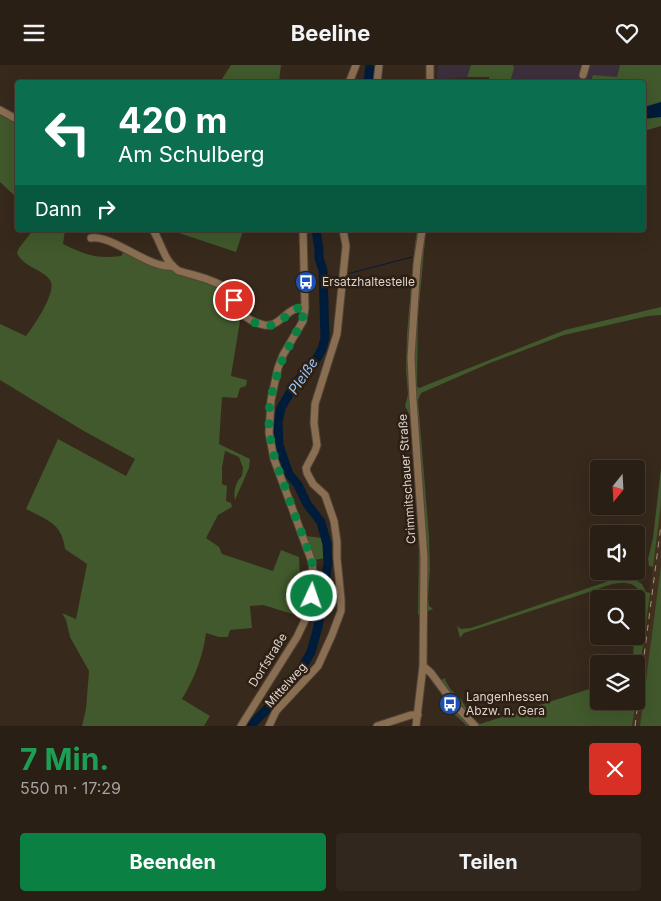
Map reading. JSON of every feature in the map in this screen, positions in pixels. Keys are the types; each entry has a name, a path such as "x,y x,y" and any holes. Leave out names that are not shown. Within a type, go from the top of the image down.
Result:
{"street":[{"path":"349,80 356,65"},
{"path":"377,80 379,65"},
{"path":"430,65 430,80"},
{"path":"583,75 586,65"},
{"path":"0,110 15,118"},
{"path":"154,232 173,266 179,271 224,287 231,294 240,313 246,318 254,322 274,325 293,310 300,307 305,308"},
{"name":"Dorfstraße","path":"241,726 299,633 306,618 314,585 312,562 274,459 269,433 271,400 278,368 283,355 303,321 305,308 303,232"},
{"name":"Mittelweg","path":"269,726 276,711 318,666 340,611 341,599 334,521 325,495 313,484 306,468 316,451 317,445 314,404 337,334 346,245 343,232"},
{"name":"Crimmitschauer Straße","path":"416,726 423,666 424,546 411,357 422,232"},
{"path":"91,238 100,238 145,259 166,266 173,266"},
{"path":"423,666 475,726"},
{"path":"377,726 411,715 418,715"}],"shaded area":[{"path":"438,65 471,65 467,77 437,80"},
{"path":"514,65 620,65 617,78 593,75 591,80 511,80"},
{"path":"661,504 661,565 645,695 645,655 641,655 643,645 645,645 645,626"},
{"path":"634,710 643,710 640,726 632,726"}],"green space":[{"path":"231,65 281,65 279,80 221,80"},
{"path":"471,65 513,65 514,68 511,80 490,80 489,77 467,77"},
{"path":"620,65 661,65 661,126 646,130 646,80 591,80 593,75 617,77"},
{"path":"0,115 15,123 15,196 0,182"},
{"path":"31,232 65,232 63,244 85,253 112,257 121,256 125,250 224,288 241,315 231,376 247,380 246,386 240,388 237,398 222,397 219,444 250,459 249,468 235,500 234,494 238,481 242,476 243,468 239,457 225,451 222,484 227,486 226,501 231,503 232,507 218,515 206,538 219,547 222,554 273,571 281,550 299,557 300,580 293,578 291,593 311,596 306,618 263,605 250,606 252,628 230,630 228,637 219,637 206,633 203,651 182,699 210,716 204,726 82,726 86,709 89,671 70,637 66,620 62,613 76,619 87,564 65,549 61,533 52,523 26,509 58,439 126,476 135,459 82,430 0,380 0,324 26,336 44,309 51,292 52,285 50,280 20,258 17,253"},
{"path":"176,232 243,232 236,252"},
{"path":"417,232 426,232 418,316 417,386 419,388 565,330 661,307 661,315 648,316 564,335 490,363 421,393 418,400 429,536 430,568 428,598 429,606 433,609 418,615 419,538 410,416 405,406 408,394 406,370 407,334"},
{"path":"661,468 661,504 653,567 649,566 648,559 653,538"},
{"path":"306,536 322,538 325,544 326,558 314,560"},
{"path":"661,565 661,726 640,726 642,710 645,710 645,688"},
{"path":"610,580 636,580 642,584 645,590 638,590 630,584 618,583 608,585 464,633 460,638 457,626 461,629 471,628"},
{"path":"645,590 650,593 645,630"},
{"path":"634,645 643,645 642,655 633,655"},
{"path":"446,678 445,680 451,690 461,699 470,715 480,724 590,689 590,710 635,710 632,726 467,726 455,715 434,683"}],"water":[{"path":"661,102 661,117 646,119 646,106"}],"waterway":[{"name":"Pleiße","path":"368,80 370,65"},
{"name":"Pleiße","path":"250,726 293,683 311,652 318,627 328,563 327,544 321,522 307,504 298,485 289,474 279,445 278,422 281,408 295,384 317,358 325,338 323,270 319,258 316,232"},
{"path":"347,274 412,257"},
{"path":"323,280 339,276"}],"railway":[{"path":"635,726 661,525"}],"place":[{"name":"Ersatzhaltestelle","path":"306,282"},
{"name":"Langenhessen Abzw. n. Gera","path":"450,704"}],"route":[{"path":"234,300 239,311 246,318 264,325 274,325 293,310 300,307 305,308 303,321 283,355 278,368 271,400 269,433 274,459 312,562 314,585 312,596"}]}
